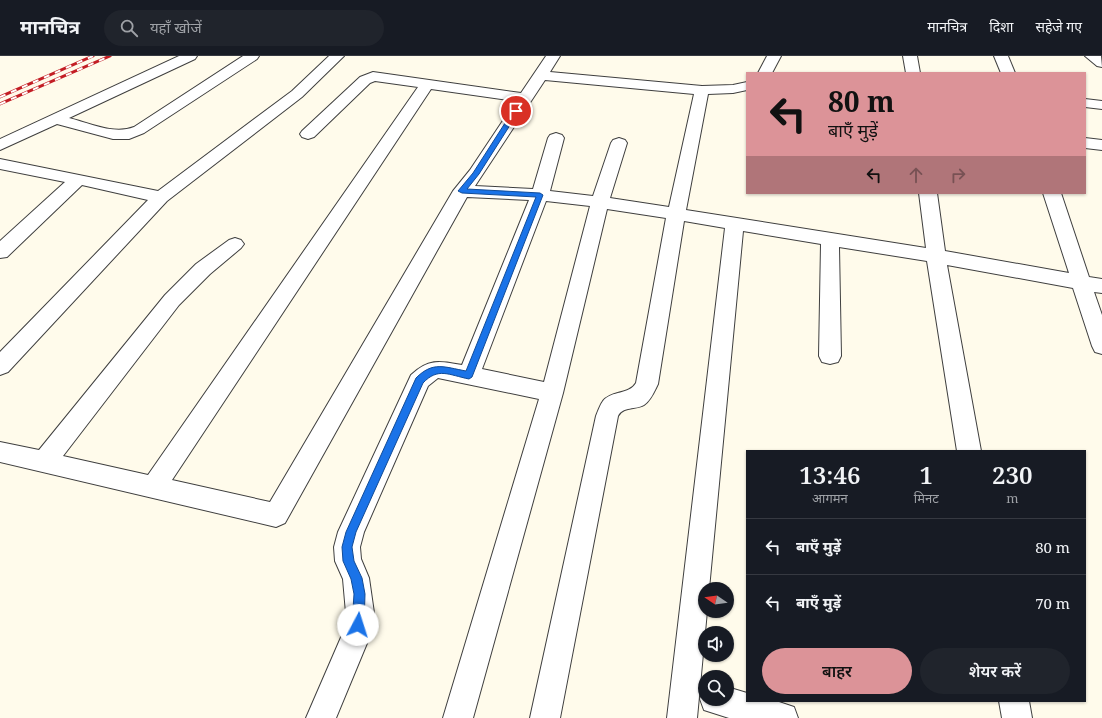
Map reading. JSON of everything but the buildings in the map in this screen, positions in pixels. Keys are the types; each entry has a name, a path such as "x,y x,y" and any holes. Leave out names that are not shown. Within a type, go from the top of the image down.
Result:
{"street":[{"path":"0,145 190,56"},
{"path":"54,119 112,134 129,134 138,130 252,56"},
{"path":"0,366 161,197 297,94 337,56"},
{"path":"0,452 276,515 462,191 476,174 524,98 553,56"},
{"path":"766,72 774,56"},
{"path":"910,56 913,72"},
{"path":"1001,56 1008,72"},
{"path":"1092,56 1102,63"},
{"path":"540,75 702,90 733,89 746,86"},
{"path":"308,134 368,77 373,76 524,98"},
{"path":"154,487 428,84"},
{"path":"545,718 607,416 611,407 620,401 635,399 642,393 647,384 676,214 702,90"},
{"path":"1086,103 1102,105"},
{"path":"469,375 540,195 556,138"},
{"path":"1086,143 1102,144"},
{"path":"458,718 552,393 600,202 619,144"},
{"path":"0,164 78,178 161,197"},
{"path":"0,252 78,178"},
{"path":"462,191 540,195 600,202 830,238 1102,286"},
{"path":"928,194 936,256 969,450"},
{"path":"1052,194 1102,346"},
{"path":"691,702 735,223"},
{"path":"0,229 22,232"},
{"path":"830,238 830,356"},
{"path":"44,462 176,296 203,269 235,244"},
{"path":"321,718 356,636 360,613 356,578 348,561 347,547 351,532 419,381 428,372 438,369 552,393"},
{"path":"1014,702 1017,718"},
{"path":"734,704 783,718"}],"railway":[{"path":"0,97 93,56"},
{"path":"0,104 110,56"}],"route":[{"path":"358,625 360,613 359,594 356,578 348,561 347,547 351,532 419,381 428,372 438,369 469,375 540,195 462,191 476,174 516,111"}]}
